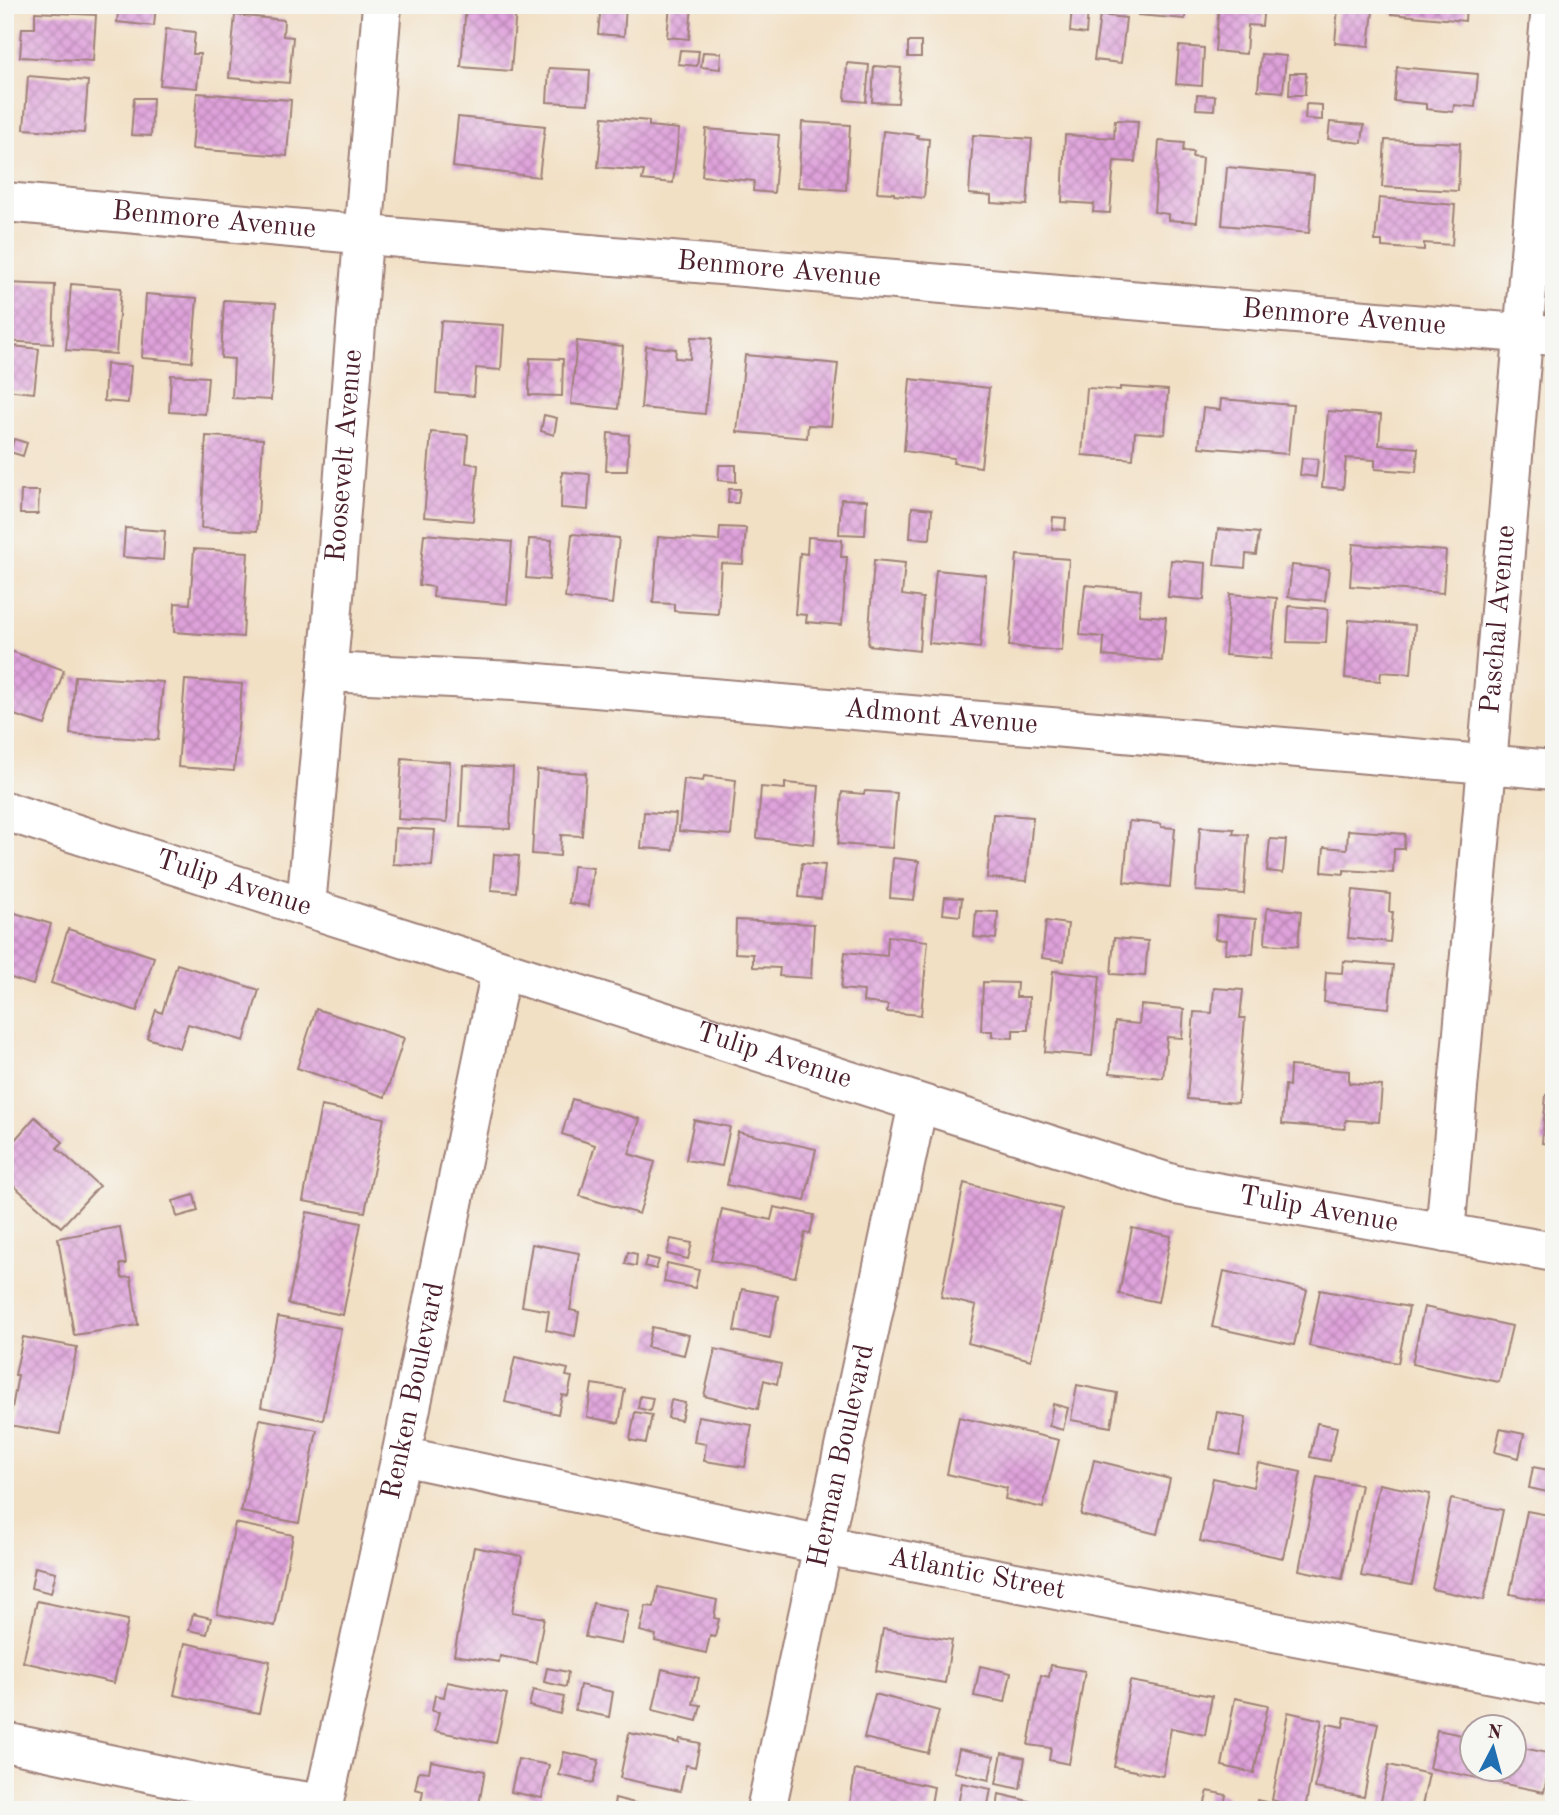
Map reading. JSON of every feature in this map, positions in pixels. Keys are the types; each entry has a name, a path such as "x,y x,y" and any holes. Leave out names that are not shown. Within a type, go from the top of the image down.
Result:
{"street":[{"name":"Roosevelt Avenue","path":"306,906 382,5"},
{"name":"Paschal Avenue","path":"1445,1233 1487,765 1539,335 1550,5"},
{"name":"Benmore Avenue","path":"5,202 1539,335"},
{"name":"Admont Avenue","path":"327,672 514,681 1554,770"},
{"name":"Tulip Avenue","path":"5,811 1176,1185 1554,1252"},
{"name":"Renken Boulevard","path":"323,1807 401,1456 501,971"},
{"name":"Herman Boulevard","path":"766,1810 918,1104"},
{"name":"Atlantic Street","path":"401,1456 823,1545 1554,1685"},
{"path":"5,1742 323,1807"}],"building":[{"path":"119,5 156,5 154,26 117,22"},
{"path":"241,5 274,5 273,10 241,8"},
{"path":"466,5 516,10 511,71 461,67"},
{"path":"601,5 626,5 624,36 598,34"},
{"path":"670,5 692,5 689,39 667,37"},
{"path":"963,5 982,5 982,10 963,9"},
{"path":"1072,5 1106,5 1105,10 1088,9 1086,34 1070,32"},
{"path":"1139,5 1186,5 1185,19 1138,15"},
{"path":"1219,5 1264,5 1262,26 1248,25 1246,54 1215,51"},
{"path":"1392,5 1466,5 1465,21 1391,14"},
{"path":"1338,7 1373,11 1369,46 1335,43"},
{"path":"35,12 96,15 93,61 20,57 22,28 35,28"},
{"path":"235,15 284,20 283,36 293,37 289,83 229,78"},
{"path":"1100,15 1126,18 1121,63 1094,60"},
{"path":"166,29 195,32 193,54 200,54 197,88 160,85"},
{"path":"908,42 921,42 921,57 908,57"},
{"path":"1179,46 1204,48 1202,86 1176,84"},
{"path":"680,50 699,51 697,66 678,64"},
{"path":"703,52 721,53 720,69 701,67"},
{"path":"1261,54 1286,56 1283,92 1258,90"},
{"path":"847,63 869,65 866,102 845,100"},
{"path":"874,66 901,68 898,103 872,102"},
{"path":"1397,67 1478,74 1475,107 1454,105 1453,112 1426,109 1426,104 1394,101"},
{"path":"549,68 590,70 588,104 547,102"},
{"path":"1290,73 1306,73 1305,95 1289,95"},
{"path":"28,76 88,81 84,133 24,129"},
{"path":"197,93 291,100 287,156 192,149"},
{"path":"1197,95 1215,96 1214,110 1196,109"},
{"path":"134,98 153,98 151,136 131,135"},
{"path":"1306,104 1322,105 1322,120 1305,119"},
{"path":"458,117 545,126 539,177 453,167"},
{"path":"603,117 649,121 649,126 679,129 673,183 642,180 644,171 598,167"},
{"path":"1115,120 1138,121 1135,162 1114,161 1110,213 1093,212 1094,204 1062,202 1065,135 1114,138"},
{"path":"802,122 850,125 846,190 798,187"},
{"path":"1330,122 1364,125 1362,143 1328,139"},
{"path":"706,129 779,135 774,193 753,191 754,181 702,176"},
{"path":"883,131 929,139 924,198 877,192"},
{"path":"973,135 1032,139 1027,205 991,203 991,196 969,194"},
{"path":"1385,140 1460,143 1458,191 1382,187"},
{"path":"1159,141 1184,143 1183,151 1193,152 1192,157 1202,158 1197,222 1168,220 1168,214 1154,212"},
{"path":"1227,167 1314,175 1309,233 1222,225"},
{"path":"1379,198 1455,205 1452,245 1424,243 1424,250 1382,247 1382,241 1375,241"},
{"path":"7,283 55,285 53,344 5,341"},
{"path":"71,284 121,288 116,354 66,350"},
{"path":"146,294 197,298 192,362 142,358"},
{"path":"224,300 276,303 271,400 232,398 234,359 221,358"},
{"path":"441,321 504,325 501,370 476,368 474,396 436,393"},
{"path":"691,337 712,338 705,414 641,408 646,346 676,349 675,358 690,359"},
{"path":"577,341 623,346 618,409 571,404"},
{"path":"13,346 39,349 34,393 5,390 5,363 11,364"},
{"path":"745,355 838,364 831,426 808,425 807,438 737,432"},
{"path":"530,358 563,359 562,396 529,395"},
{"path":"106,364 131,366 128,403 104,401"},
{"path":"171,375 208,377 205,414 169,412"},
{"path":"910,379 989,388 981,467 953,463 954,458 904,451"},
{"path":"1120,387 1168,390 1165,434 1135,432 1133,459 1082,455 1087,388 1120,390"},
{"path":"1221,399 1293,405 1288,454 1199,447 1203,408 1220,410"},
{"path":"1328,411 1381,415 1379,445 1418,448 1416,472 1375,469 1375,460 1346,458 1343,489 1322,487"},
{"path":"544,415 557,418 554,435 541,431"},
{"path":"431,432 468,435 466,463 478,465 473,521 424,517"},
{"path":"608,433 629,435 627,471 606,471"},
{"path":"206,436 263,439 257,531 201,528"},
{"path":"14,439 27,443 23,456 10,452"},
{"path":"1302,458 1318,459 1316,477 1300,475"},
{"path":"719,465 736,465 736,482 718,480"},
{"path":"562,472 590,474 588,510 561,508"},
{"path":"729,489 740,489 738,503 728,503"},
{"path":"21,491 39,491 38,514 20,514"},
{"path":"841,499 867,500 865,535 839,534"},
{"path":"912,507 932,509 930,539 910,538"},
{"path":"1053,517 1066,518 1065,530 1052,529"},
{"path":"720,527 746,528 743,564 721,563 718,614 674,611 674,604 653,603 658,537 719,541"},
{"path":"125,528 165,531 163,560 123,557"},
{"path":"1218,529 1259,533 1256,555 1246,554 1245,568 1214,565"},
{"path":"424,534 512,542 507,604 433,597 434,587 419,585"},
{"path":"572,534 619,538 612,604 565,598"},
{"path":"808,537 842,540 841,557 847,557 842,625 806,622 807,615 795,614 800,553 807,554"},
{"path":"529,539 552,540 549,580 526,578"},
{"path":"1353,544 1446,551 1443,593 1350,586"},
{"path":"194,549 248,552 243,637 174,632 175,603 190,604"},
{"path":"1017,555 1069,559 1062,651 1009,646"},
{"path":"874,560 905,563 902,595 923,598 919,651 868,645"},
{"path":"1171,560 1206,563 1204,600 1168,597"},
{"path":"1292,565 1329,569 1325,601 1288,597"},
{"path":"936,570 986,575 980,648 929,643"},
{"path":"1085,585 1141,590 1139,615 1166,617 1162,661 1103,656 1104,637 1080,635"},
{"path":"1230,594 1277,598 1271,659 1225,655"},
{"path":"1289,606 1328,609 1326,643 1287,642"},
{"path":"1349,620 1415,625 1411,674 1381,672 1380,681 1345,678"},
{"path":"5,649 64,670 45,725 5,712"},
{"path":"75,676 163,682 158,740 70,734"},
{"path":"185,680 242,684 234,771 178,767"},
{"path":"402,758 450,762 447,822 398,819"},
{"path":"463,765 513,768 510,829 460,827"},
{"path":"537,770 586,773 582,836 561,835 560,856 532,854"},
{"path":"704,776 736,780 731,835 679,831 684,779 703,781"},
{"path":"785,783 819,786 814,844 757,838 761,787 785,789"},
{"path":"865,791 897,793 892,848 838,844 842,792 864,794"},
{"path":"644,812 676,814 673,850 641,848"},
{"path":"993,814 1033,817 1027,881 987,878"},
{"path":"1129,821 1175,828 1170,887 1124,882"},
{"path":"1200,827 1234,829 1233,834 1248,835 1244,894 1196,891"},
{"path":"395,828 435,830 432,866 393,864"},
{"path":"1348,830 1405,834 1404,849 1394,849 1393,873 1344,870 1344,874 1322,872 1324,847 1347,849"},
{"path":"1270,839 1286,840 1283,873 1267,871"},
{"path":"494,854 519,856 516,892 491,890"},
{"path":"893,858 919,861 914,900 890,898"},
{"path":"802,863 825,865 821,899 799,897"},
{"path":"573,866 593,868 589,906 569,903"},
{"path":"1353,890 1390,894 1389,912 1393,912 1390,942 1348,938"},
{"path":"945,897 962,898 960,916 943,914"},
{"path":"1267,908 1301,911 1298,946 1265,944"},
{"path":"5,910 51,924 33,985 5,976"},
{"path":"976,911 998,912 996,939 974,937"},
{"path":"1217,916 1256,919 1253,954 1225,953 1227,940 1215,939"},
{"path":"736,920 814,924 811,978 779,976 780,968 753,967 753,954 735,953"},
{"path":"1046,921 1068,924 1064,961 1042,958"},
{"path":"68,929 154,957 137,1011 51,983"},
{"path":"888,936 928,941 921,1015 887,1012 888,1005 863,1002 864,991 841,989 845,952 887,956"},
{"path":"1114,938 1148,941 1145,976 1111,974"},
{"path":"1343,961 1393,965 1389,1008 1324,1002 1326,972 1342,973"},
{"path":"177,964 259,990 244,1041 188,1024 180,1048 147,1038 156,1010 162,1013"},
{"path":"1053,971 1100,976 1092,1056 1045,1052"},
{"path":"983,982 1017,983 1016,997 1029,997 1028,1030 1013,1030 1013,1038 992,1037 992,1031 981,1031"},
{"path":"1214,988 1243,990 1240,1018 1245,1018 1238,1103 1187,1099 1194,1012 1212,1013"},
{"path":"1141,1005 1184,1009 1182,1038 1167,1037 1163,1078 1110,1073 1115,1022 1139,1024"},
{"path":"316,1009 404,1038 385,1097 297,1068"},
{"path":"1290,1066 1349,1071 1349,1083 1382,1086 1379,1122 1346,1120 1345,1129 1282,1124 1285,1085 1289,1086"},
{"path":"1546,1095 1554,1095 1554,1144 1542,1143"},
{"path":"572,1099 640,1119 629,1154 655,1162 639,1214 580,1196 595,1145 562,1134"},
{"path":"321,1106 384,1118 365,1212 303,1201"},
{"path":"35,1117 63,1142 57,1148 99,1186 61,1227 5,1178 5,1151"},
{"path":"694,1120 730,1127 722,1166 686,1160"},
{"path":"738,1132 816,1149 805,1201 727,1185"},
{"path":"964,1183 1062,1209 1031,1360 968,1343 976,1306 941,1297"},
{"path":"194,1195 198,1211 177,1217 173,1201"},
{"path":"774,1207 814,1215 810,1234 805,1233 795,1277 711,1260 722,1209 771,1220"},
{"path":"307,1212 361,1223 343,1315 288,1304"},
{"path":"120,1227 126,1264 120,1264 122,1278 131,1277 138,1325 74,1335 58,1238"},
{"path":"1132,1228 1171,1236 1158,1302 1119,1294"},
{"path":"671,1239 692,1243 688,1259 667,1254"},
{"path":"532,1244 579,1253 570,1310 579,1312 575,1336 546,1330 549,1311 522,1306"},
{"path":"628,1252 637,1254 636,1266 625,1264"},
{"path":"647,1257 659,1260 656,1269 644,1266"},
{"path":"667,1263 699,1270 695,1288 664,1282"},
{"path":"1224,1271 1307,1290 1294,1345 1212,1327"},
{"path":"742,1289 778,1296 770,1338 734,1331"},
{"path":"1320,1290 1409,1307 1398,1363 1309,1346"},
{"path":"1424,1307 1512,1326 1499,1382 1412,1364"},
{"path":"278,1317 341,1328 323,1420 261,1407"},
{"path":"652,1327 689,1335 684,1355 647,1347"},
{"path":"23,1337 77,1347 60,1434 9,1425"},
{"path":"715,1349 781,1364 777,1384 764,1380 758,1409 704,1396"},
{"path":"515,1357 568,1369 566,1376 572,1377 568,1396 562,1395 558,1414 505,1402"},
{"path":"592,1384 625,1389 619,1423 587,1417"},
{"path":"1077,1385 1117,1393 1111,1427 1071,1420"},
{"path":"640,1396 653,1398 650,1411 638,1408"},
{"path":"671,1400 685,1403 681,1420 668,1418"},
{"path":"1053,1404 1068,1408 1063,1430 1049,1426"},
{"path":"635,1412 652,1415 646,1443 630,1440"},
{"path":"1217,1412 1246,1418 1239,1455 1210,1449"},
{"path":"698,1416 752,1425 745,1467 704,1461 706,1444 694,1442"},
{"path":"959,1417 1059,1440 1043,1508 1005,1499 1007,1488 947,1474"},
{"path":"260,1419 317,1430 299,1523 241,1512"},
{"path":"1317,1423 1337,1427 1330,1461 1310,1457"},
{"path":"1500,1429 1524,1434 1519,1458 1495,1452"},
{"path":"1094,1460 1170,1479 1157,1534 1081,1515"},
{"path":"1258,1463 1301,1472 1283,1558 1200,1541 1213,1478 1253,1487"},
{"path":"1533,1467 1554,1471 1552,1493 1529,1488"},
{"path":"1317,1477 1361,1485 1342,1579 1299,1570"},
{"path":"1379,1484 1430,1494 1412,1585 1361,1576"},
{"path":"1451,1499 1503,1510 1484,1600 1432,1589"},
{"path":"1527,1511 1554,1516 1554,1603 1510,1594"},
{"path":"235,1523 293,1535 275,1626 217,1614"},
{"path":"474,1547 522,1556 512,1612 544,1618 536,1663 500,1656 499,1662 454,1655"},
{"path":"35,1567 56,1572 51,1593 31,1588"},
{"path":"658,1587 717,1600 714,1618 719,1619 715,1637 710,1636 706,1653 655,1641 656,1635 640,1631 646,1606 654,1607"},
{"path":"37,1601 128,1620 114,1683 23,1662"},
{"path":"593,1603 628,1611 621,1644 585,1637"},
{"path":"193,1614 211,1618 207,1634 189,1630"},
{"path":"883,1629 952,1640 945,1683 876,1671"},
{"path":"185,1643 270,1661 259,1713 174,1695"},
{"path":"1051,1665 1085,1671 1069,1764 1049,1760 1051,1748 1028,1745 1041,1675 1049,1677"},
{"path":"980,1666 1011,1673 1005,1702 974,1696"},
{"path":"547,1668 568,1672 566,1687 544,1682"},
{"path":"662,1669 699,1678 693,1704 701,1705 697,1721 653,1710"},
{"path":"1130,1681 1212,1696 1205,1735 1171,1728 1163,1776 1114,1767"},
{"path":"447,1682 507,1694 496,1743 435,1731 439,1712 432,1711 435,1695 444,1697"},
{"path":"580,1685 613,1692 609,1717 575,1710"},
{"path":"533,1690 564,1697 560,1714 529,1706"},
{"path":"875,1694 939,1711 928,1753 864,1738"},
{"path":"1235,1698 1268,1705 1254,1773 1222,1766"},
{"path":"1288,1712 1322,1720 1305,1809 1272,1800"},
{"path":"1345,1717 1378,1723 1364,1797 1315,1788 1328,1724 1343,1727"},
{"path":"1437,1730 1458,1734 1458,1774 1429,1768"},
{"path":"629,1733 679,1743 680,1739 700,1743 695,1767 686,1765 680,1791 620,1778"},
{"path":"959,1749 994,1756 989,1780 954,1772"},
{"path":"1528,1749 1552,1754 1544,1792 1506,1784 1528,1784"},
{"path":"564,1752 599,1760 593,1783 559,1775"},
{"path":"1002,1753 1025,1758 1020,1789 996,1784"},
{"path":"518,1759 549,1765 542,1798 511,1792"},
{"path":"431,1761 485,1771 478,1810 461,1810 421,1802 423,1791 415,1789 419,1771 429,1772"},
{"path":"1389,1765 1429,1774 1421,1810 1379,1810"},
{"path":"855,1770 934,1787 930,1810 849,1810"},
{"path":"962,1783 991,1789 987,1810 957,1810"},
{"path":"1208,1791 1226,1795 1223,1810 1203,1810"},
{"path":"999,1794 1037,1803 1036,1810 997,1810"},
{"path":"615,1798 658,1809 658,1810 613,1810"},
{"path":"1257,1800 1279,1805 1278,1810 1255,1810"}]}
